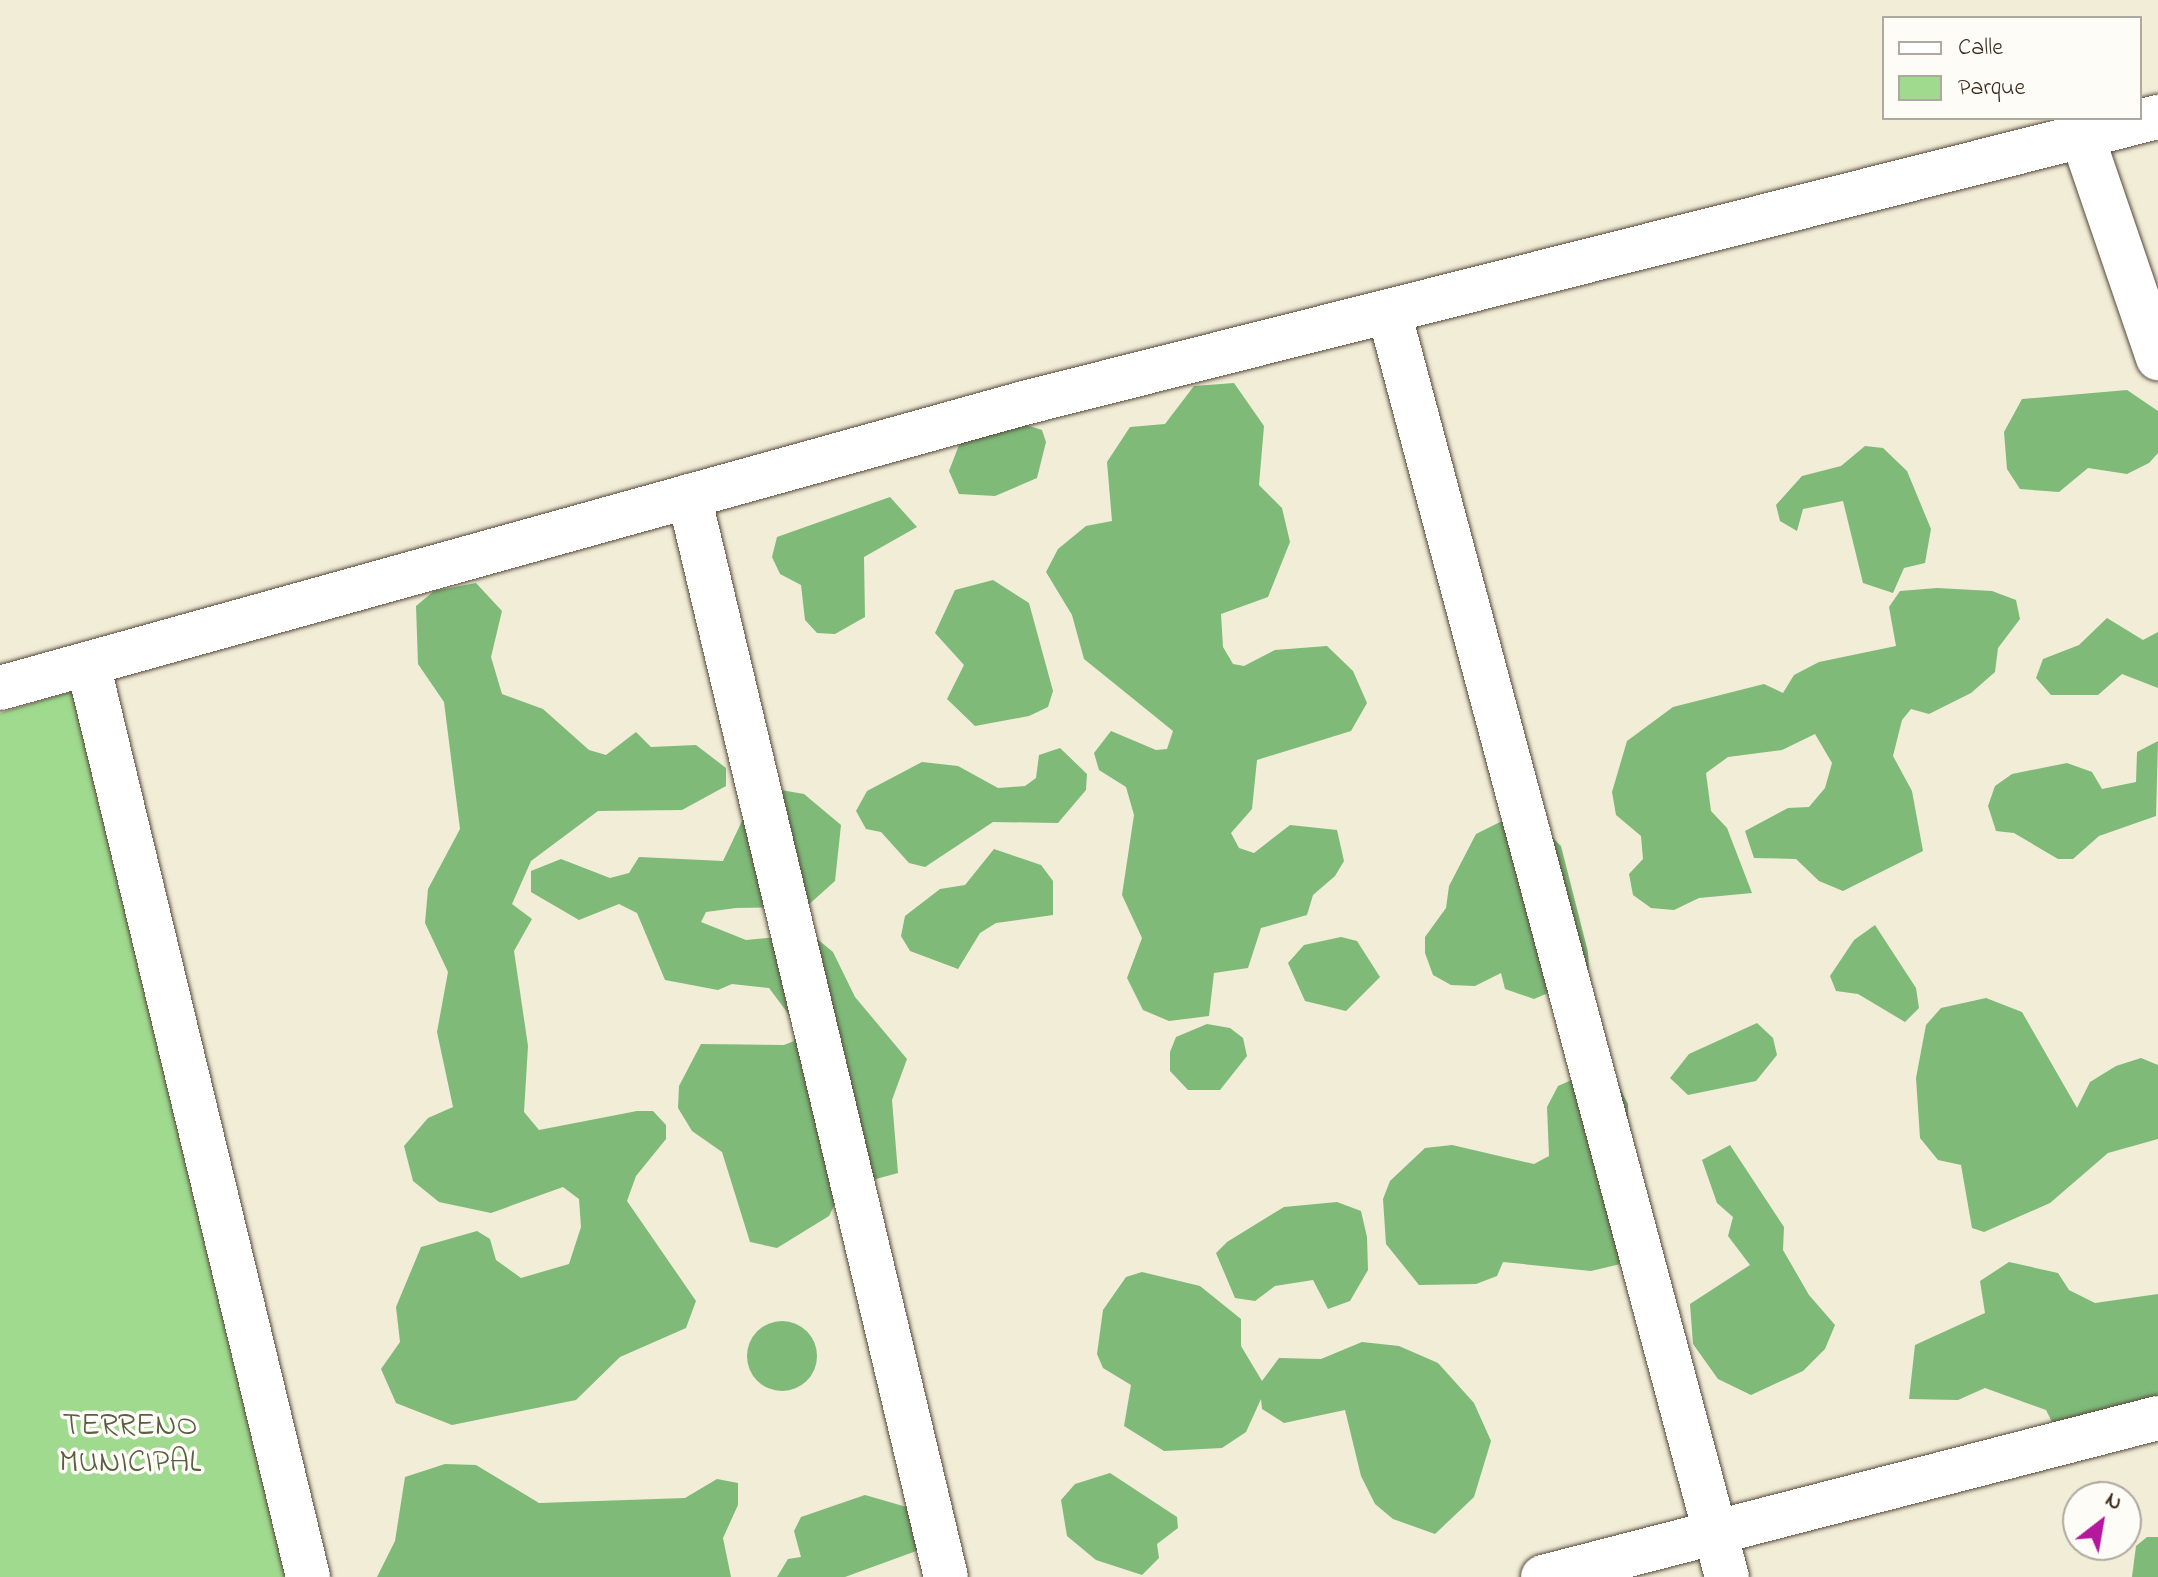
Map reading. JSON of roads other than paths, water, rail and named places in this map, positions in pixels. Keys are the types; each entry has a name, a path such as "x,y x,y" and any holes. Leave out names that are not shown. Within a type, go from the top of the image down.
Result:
{"street":[{"path":"0,688 689,496 1389,312 2158,117"},
{"path":"2082,136 2158,358"},
{"path":"1389,312 1727,1577"},
{"path":"689,496 946,1577"},
{"path":"88,664 308,1577"},
{"path":"1543,1577 1713,1528 2158,1418"}],"park label":[{"name":"TERRENO MUNICIPAL","path":"130,1446"}]}
